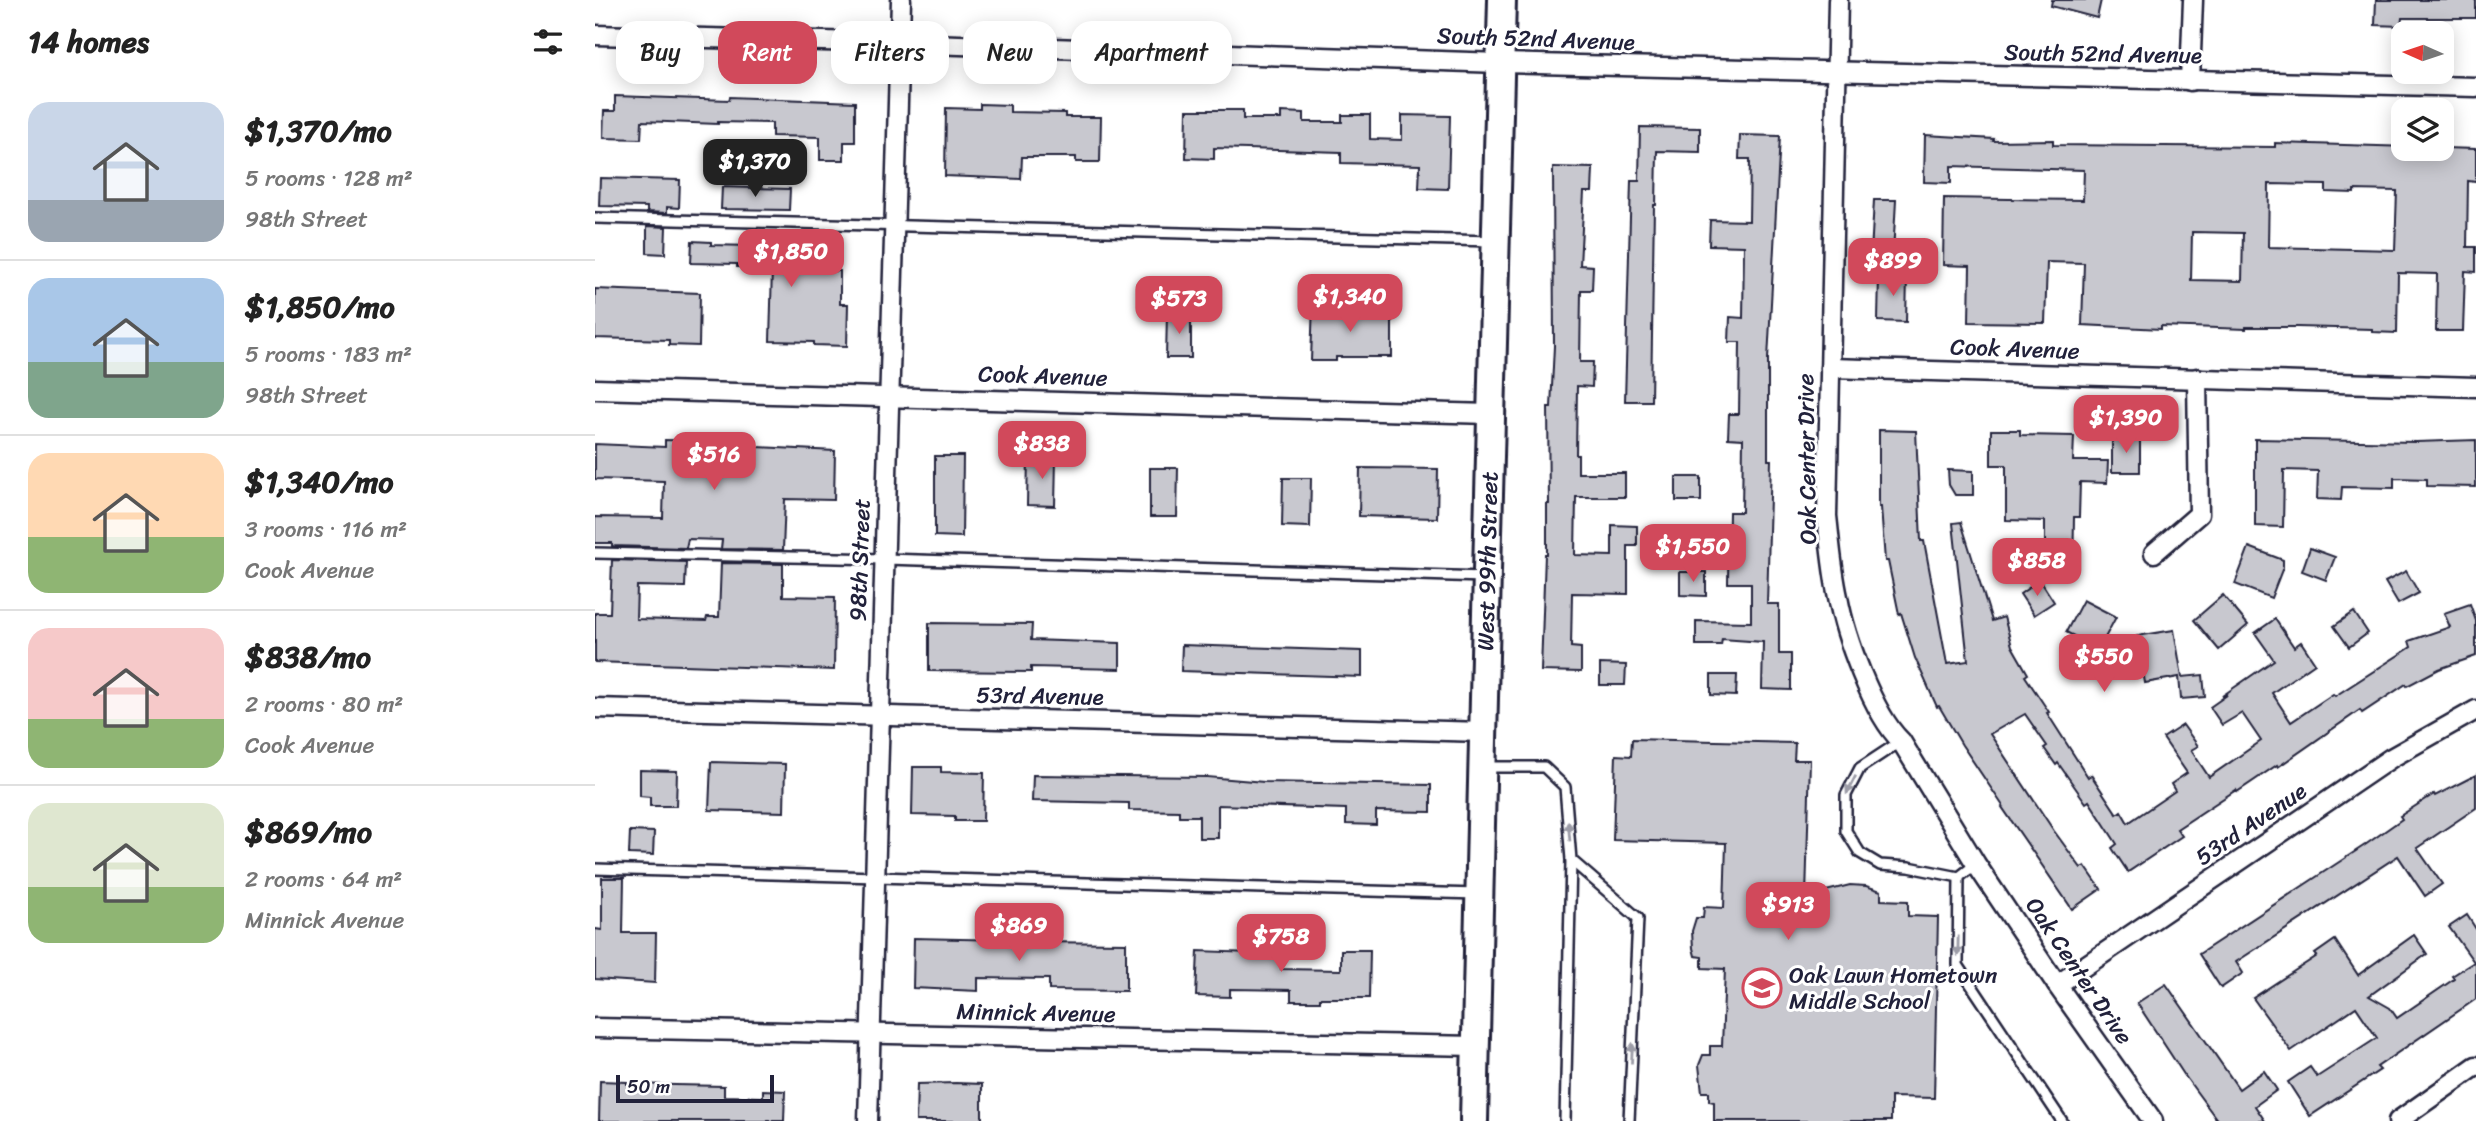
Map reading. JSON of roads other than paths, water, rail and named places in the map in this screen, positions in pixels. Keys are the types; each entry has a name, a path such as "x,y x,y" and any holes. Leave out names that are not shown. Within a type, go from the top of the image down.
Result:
{"street":[{"name":"98th Street","path":"901,0 901,21"},
{"name":"West 99th Street","path":"1474,1121 1502,0"},
{"name":"Oak Center Drive","path":"1838,0 1827,516 1838,598 1849,637 1871,693 1890,730 1901,741 1976,864 2057,985 2153,1121"},
{"path":"2190,80 2193,0"},
{"name":"South 52nd Avenue","path":"595,35 831,41"},
{"name":"South 52nd Avenue","path":"949,45 1500,63 2476,88"},
{"name":"98th Street","path":"868,1121 899,84"},
{"name":"Cook Avenue","path":"1831,368 2476,387"},
{"path":"2154,553 2199,514 2197,378"},
{"name":"Cook Avenue","path":"595,389 1490,414"},
{"name":"53rd Avenue","path":"595,708 1484,732"},
{"name":"53rd Avenue","path":"2057,985 2392,758 2476,710"},
{"name":"Minnick Avenue","path":"595,1028 1476,1046"},
{"path":"2398,1121 2476,1066"}],"lane":[{"path":"595,218 1497,242"},
{"path":"595,553 885,559 1487,578"},
{"path":"1901,741 1860,768 1846,795 1846,831 1860,853 1880,864 1959,877 1976,864"},
{"path":"1483,767 1544,767 1565,787 1571,860 1565,1121"},
{"path":"1571,860 1638,918 1629,1121"},
{"path":"595,869 1480,894"},
{"path":"1959,877 1958,965 2062,1121"}],"place":[{"name":"Oak Lawn Hometown Middle School","path":"1762,988"}]}
